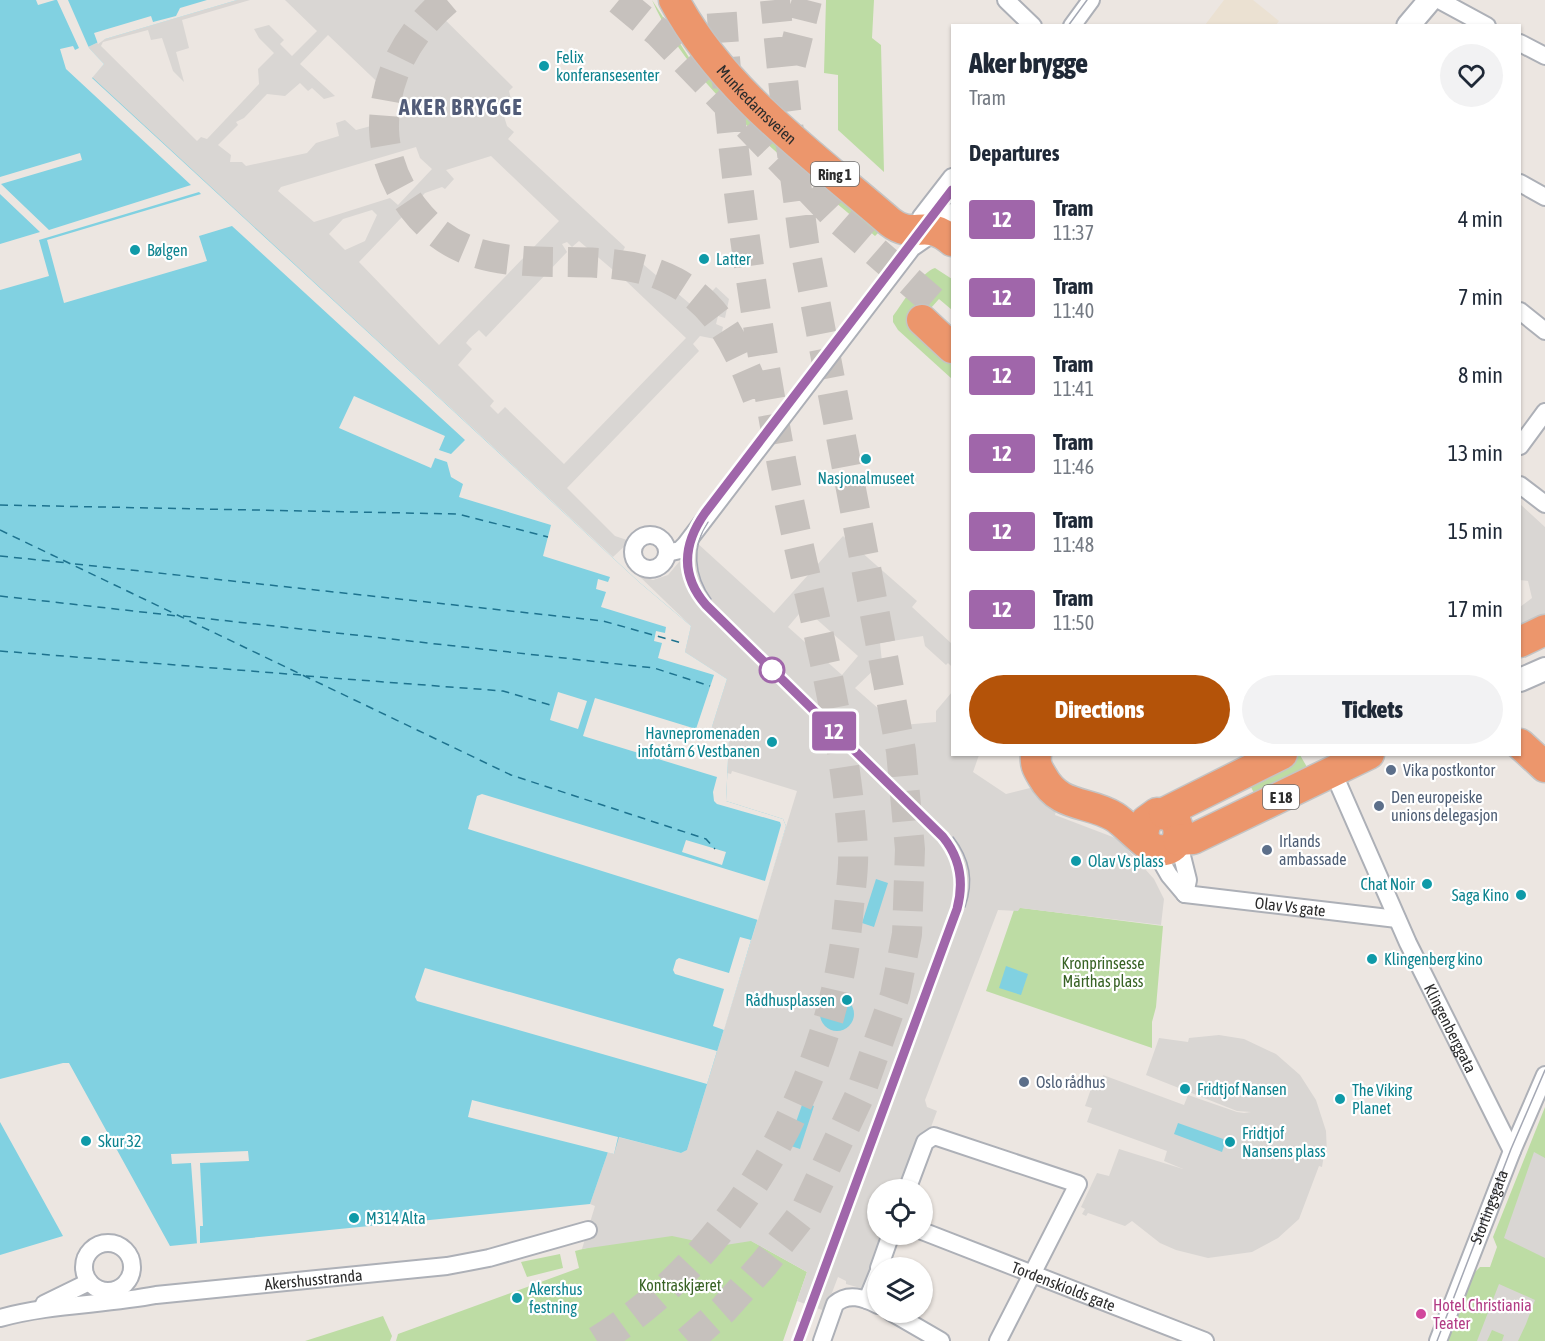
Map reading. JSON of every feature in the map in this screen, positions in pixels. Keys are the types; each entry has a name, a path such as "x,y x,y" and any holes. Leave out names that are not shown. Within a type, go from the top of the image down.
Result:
{"highway":[{"name":"Munkedamsveien","path":"674,0 706,50 729,79 890,222 902,229 933,234 951,260"},
{"path":"937,315 951,346"},
{"path":"1521,642 1545,630"},
{"path":"1521,745 1545,767"},
{"name":"E 18","path":"1158,832 1279,756"},
{"name":"E 18","path":"1158,832 1192,839 1365,756"},
{"path":"1042,762 1056,795 1158,832"}],"street":[{"path":"1006,0 1031,24"},
{"path":"1073,24 1091,0"},
{"path":"1410,24 1430,0"},
{"path":"1439,0 1483,24"},
{"path":"1521,44 1545,56"},
{"path":"667,553 680,550 685,545 933,234 921,217 951,178"},
{"path":"1521,184 1545,197"},
{"path":"1521,312 1545,331"},
{"path":"1521,445 1545,412"},
{"path":"1521,486 1545,504"},
{"path":"1521,680 1545,669"},
{"name":"Klingenberggata","path":"1333,772 1397,919 1512,1151"},
{"path":"1158,832 1188,879 1185,894"},
{"path":"1158,832 1172,880 1185,894"},
{"name":"Olav Vs gate","path":"1185,894 1397,919"},
{"name":"Stortingsgata","path":"1438,1341 1512,1151 1545,1075"},
{"path":"911,1179 925,1142 930,1136 1078,1184 1034,1275 998,1341"},
{"name":"Akershusstranda","path":"36,1308 116,1302 156,1295 447,1266 588,1230"},
{"name":"Tordenskiolds gate","path":"933,1235 1205,1341"},
{"name":"Akershusstranda","path":"0,1318 36,1308 89,1282"},
{"path":"822,1341 838,1301 856,1297 867,1300"},
{"path":"910,1323 941,1341"}],"shaded area":[{"path":"237,0 250,0 182,20 189,48 176,52 184,82 173,71 162,38 151,40 148,30 103,42 101,46 197,141 201,137 207,139 259,84 258,69 274,53 259,38 254,29 269,25 284,40 280,44 292,56 317,31 285,0 425,0 513,87 509,91 511,99 505,101 502,110 507,126 514,132 508,139 625,247 621,255 627,259 631,254 696,309 716,287 729,299 725,318 718,316 716,324 723,327 720,340 700,336 693,344 699,351 567,488 615,536 630,541 613,557 91,77 104,64 88,47 105,39","holes":["328,35 412,115 356,130 345,120 336,123 339,136 316,143 307,153 246,166 242,162 230,162 231,155 218,145 238,125 236,122 244,118 267,94 285,96 300,83 308,91 312,88 324,99 335,96 300,64","416,147 420,158 432,169 398,205 390,198 314,222 278,191 281,187","491,156 559,221 439,345 359,262 425,193 442,187 445,189 454,179 446,170","372,210 377,215 365,241 345,250 329,234 343,219","579,241 626,281 686,338 564,464 505,407 498,414 490,406 494,401 458,365 472,349 466,343 469,339 479,330 486,337 567,252 562,244 567,242 572,247"]},
{"path":"1224,0 1253,0 1279,21 1277,24 1206,24"},
{"path":"1521,505 1545,527 1545,618 1521,630 1521,606 1532,598 1528,581 1521,580"},
{"path":"843,536 917,601 912,607 951,643 951,666 948,663 946,665 925,646 923,636 880,643 882,662 855,688 889,718 892,729 903,725 936,722 936,711 951,693 951,756 979,756 973,772 1006,794 1034,787 1057,807 1055,815 1118,839 1154,879 1164,899 1161,925 1020,908 1018,911 998,910 925,1100 927,1107 937,1111 931,1127 922,1133 906,1179 867,1179 867,1245 881,1245 876,1257 867,1257 867,1281 864,1289 846,1284 846,1281 838,1277 825,1311 797,1301 807,1272 751,1241 719,1246 672,1236 582,1249 595,1206 590,1204 608,1152 618,1137 681,1153 687,1150 797,791 732,771 731,774 719,771 710,733 727,679 685,652 691,626 637,574 653,580 668,575 696,542 774,613","holes":["804,608 858,656 842,675 788,627"]},
{"name":"Fridtjof Nansens plass","path":"1219,1035 1244,1039 1276,1054 1300,1075 1316,1100 1326,1131 1327,1154 1324,1155 1322,1167 1319,1166 1299,1219 1278,1238 1252,1252 1208,1258 1176,1250 1160,1243 1132,1221 1125,1226 1088,1213 1086,1216 1082,1214 1085,1209 1081,1207 1097,1173 1109,1176 1119,1149 1183,1169 1164,1161 1167,1151 1087,1122 1092,1108 1085,1106 1093,1083 1100,1086 1103,1075 1184,1105 1188,1095 1237,1112 1251,1112 1237,1111 1146,1075 1159,1038 1188,1042 1189,1038"},
{"path":"1534,1152 1545,1158 1545,1258 1504,1238"},
{"path":"1499,1284 1535,1300 1526,1324 1518,1341 1502,1341 1504,1335 1492,1330 1487,1341 1477,1341"}],"green space":[{"path":"652,0 690,59 881,230 875,236 782,157 721,99 670,35"},
{"path":"826,0 874,0 872,38 881,45 884,172 838,130 838,75 824,73"},
{"path":"935,268 951,278 951,309 939,299 915,326 951,364 951,378 898,330 893,322 893,316 912,289"},
{"path":"1298,756 1301,756 1311,774 1255,795 1250,785 1198,803"},
{"name":"Kronprinsesse Märthas plass","path":"1015,907 1163,926 1156,1007 1152,1022 1152,1048 986,991"},
{"path":"1545,1107 1545,1341 1448,1341 1473,1274 1480,1267 1490,1267 1497,1247 1493,1237"},
{"name":"Kontraskjæret","path":"721,1224 807,1272 783,1341 396,1341 398,1334 579,1268 575,1251 618,1240"},
{"path":"560,1254 563,1268 527,1277 521,1262"},
{"path":"383,1316 392,1336 390,1341 305,1341"}],"water":[{"path":"0,0 36,0 38,5 55,0 237,0 105,39 88,47 104,64 92,77 639,582 691,626 685,652 727,679 710,733 729,739 726,801 783,819 786,826 687,1150 681,1153 619,1137 614,1154 608,1152 590,1204 170,1246 69,1063 0,1079"},
{"path":"876,879 888,883 874,927 862,923"},
{"path":"1006,966 1028,974 1021,995 999,988"},
{"path":"837,997 849,1002 854,1014 849,1026 837,1031 825,1026 820,1014 825,1002"},
{"path":"803,1102 814,1106 800,1149 788,1145"},
{"path":"0,1122 63,1236 0,1255"},
{"path":"1178,1123 1226,1140 1222,1152 1174,1134"}],"pier":[{"path":"57,0 68,0 89,48 104,64 92,78 639,582 691,626 685,652 727,679 710,733 729,739 726,801 783,819 786,826 758,920 468,829 477,796 482,794 765,881 781,825 780,822 717,804 714,801 713,792 717,777 583,736 595,698 696,729 714,675 658,658 662,643 654,641 656,631 665,633 666,627 601,607 606,592 596,589 598,579 608,582 610,577 543,556 551,525 459,497 463,484 451,477 447,462 435,458 431,468 339,428 354,396 445,436 439,450 451,454 465,440 232,226 199,236 207,261 64,303 47,240 201,194 199,192 39,240 49,276 0,290 0,244 40,232 0,194 0,177 80,153 82,160 1,184 49,230 191,185 66,69 60,49 73,46 75,50 79,48"},
{"path":"207,0 237,0 105,39 98,44 94,33 151,16 153,22 176,16 180,8"},
{"path":"558,692 587,701 578,729 550,720"},
{"path":"686,840 726,852 722,865 682,852"},
{"path":"740,937 751,940 724,1030 713,1026 724,989 675,974 673,970 679,958 729,973"},
{"path":"425,968 717,1051 707,1084 417,1001 415,997"},
{"path":"472,1100 618,1137 614,1154 468,1117"},
{"path":"248,1151 249,1161 200,1163 203,1226 200,1226 200,1244 197,1244 191,1163 172,1164 171,1154"}],"ferry route":[{"path":"0,505 458,514 548,537"},
{"path":"0,530 511,775 706,839 715,849"},
{"path":"0,556 68,563"},
{"path":"75,564 603,621 682,643"},
{"path":"0,596 178,616"},
{"path":"183,616 654,668 710,686"},
{"path":"0,651 301,675"},
{"path":"306,676 503,691 554,706"}],"tunnel":[{"path":"447,0 433,13 410,42 400,58 388,92 384,130 389,162 397,182 414,209 442,236 472,251 504,259 608,264 642,269 675,282 705,305 728,334 759,402"},
{"path":"619,0 659,33 838,219 936,304"},
{"path":"597,1341 649,1304 695,1259 737,1208 772,1152 802,1093 825,1031 841,969 852,877 853,848 842,752 824,656 782,465 744,234 730,117 721,0"},
{"path":"688,1341 723,1310 764,1264 805,1211 859,1097 895,995 907,934 910,849 901,751 804,243 786,109 775,0"},
{"path":"791,64 807,0"}],"tram line":[{"path":"1069,24 1087,0"},
{"path":"798,1341 957,910 960,890 959,872 954,854 943,837 706,605 698,594 688,571 689,548 692,536 705,513 951,191"},
{"name":"12","path":"798,1341 957,909 961,891 961,876 954,853 943,837 706,605 689,578 686,556 693,532 705,513 951,191"},
{"path":"708,522 699,541 697,561 701,581 711,599"},
{"path":"953,837 959,845 969,870 970,879 965,907"},
{"path":"1437,1341 1511,1149 1545,1070"}],"place":[{"name":"Felix konferansesenter","path":"544,66"},
{"name":"Bølgen","path":"135,250"},
{"name":"Latter","path":"704,259"},
{"name":"Nasjonalmuseet","path":"866,459"},
{"name":"Havnepromenaden infotårn 6 Vestbanen","path":"772,742"},
{"name":"Vika postkontor","path":"1391,770"},
{"name":"Den europeiske unions delegasjon","path":"1379,806"},
{"name":"Irlands ambassade","path":"1267,850"},
{"name":"Olav Vs plass","path":"1076,861"},
{"name":"Chat Noir","path":"1427,884"},
{"name":"Saga Kino","path":"1521,895"},
{"name":"Klingenberg kino","path":"1372,959"},
{"name":"Rådhusplassen","path":"847,1000"},
{"name":"Oslo rådhus","path":"1024,1082"},
{"name":"Fridtjof Nansen","path":"1185,1089"},
{"name":"The Viking Planet","path":"1340,1099"},
{"name":"Skur 32","path":"86,1141"},
{"name":"Fridtjof Nansens plass","path":"1230,1142"},
{"name":"M314 Alta","path":"354,1218"},
{"name":"Akershus festning","path":"517,1298"},
{"name":"Hotel Christiania Teater","path":"1421,1314"}],"district":[{"name":"AKER BRYGGE","path":"461,107"}]}
